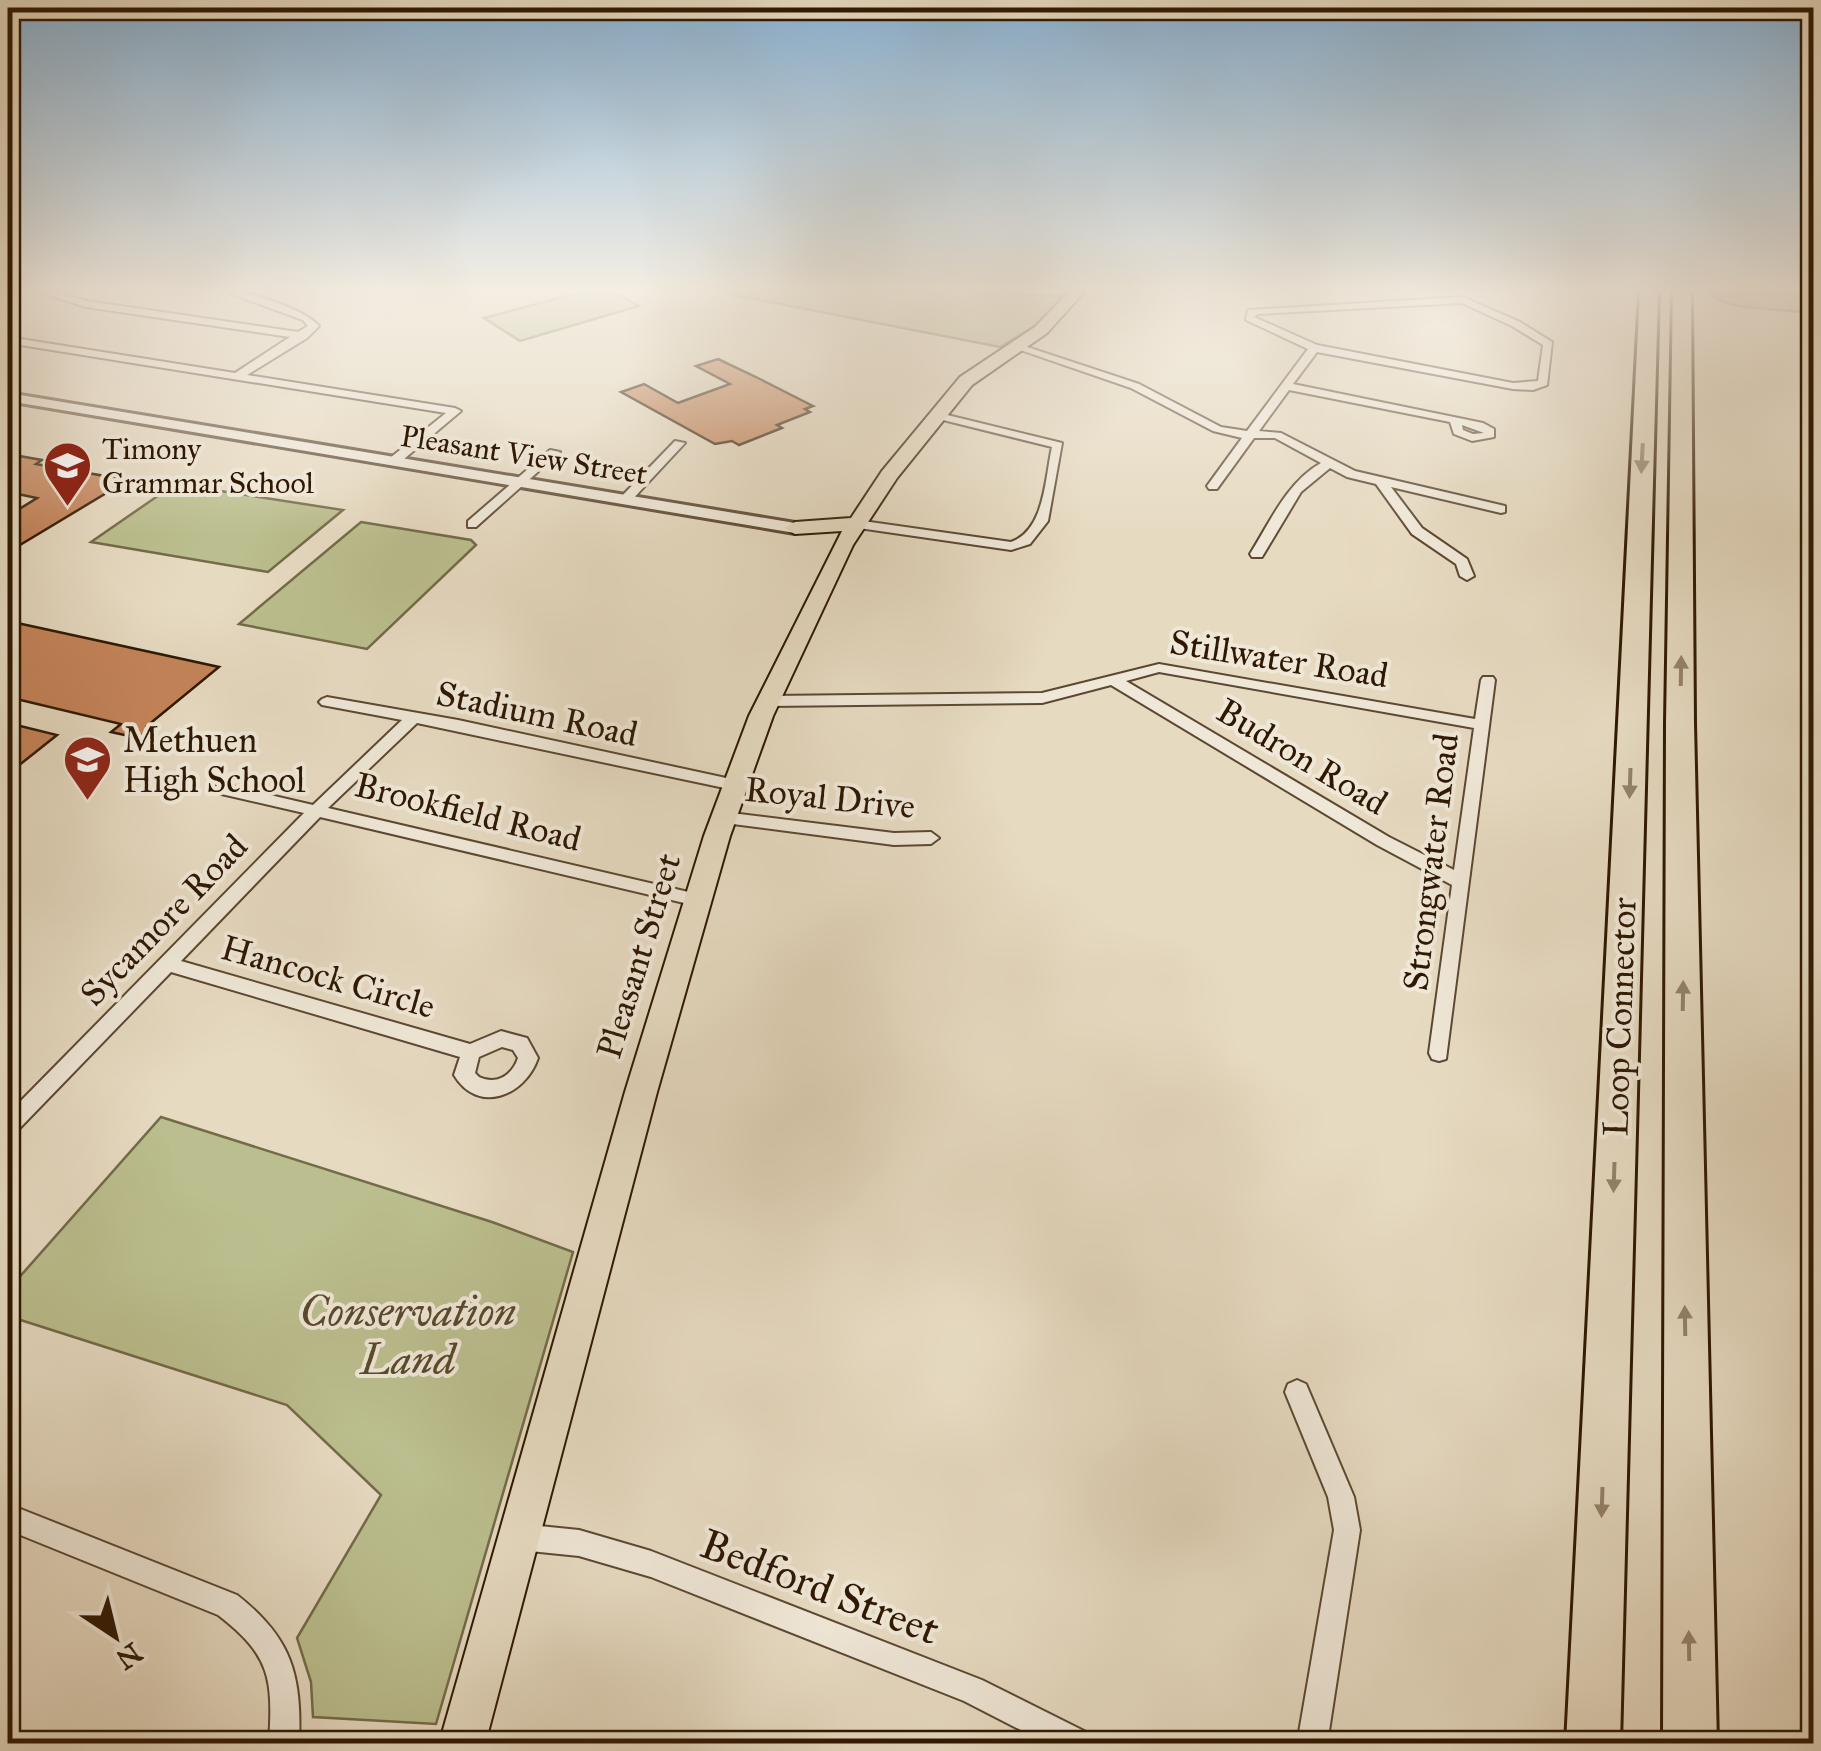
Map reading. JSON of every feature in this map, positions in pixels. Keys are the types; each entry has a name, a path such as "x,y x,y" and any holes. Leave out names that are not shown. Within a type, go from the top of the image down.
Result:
{"highway":[{"name":"Loop Connector","path":"1593,1744 1647,373"},
{"name":"Loop Connector","path":"1682,373 1680,723 1690,1744"}],"main road":[{"name":"Pleasant Street","path":"462,1744 697,900 734,785 768,701 850,534 935,415 976,373"},
{"path":"795,528 850,534"}],"street":[{"path":"217,373 455,411 394,461"},
{"path":"238,376 243,373"},
{"path":"1095,373 1135,386 1217,429 1278,434 1382,484 1501,510"},
{"path":"1213,486 1296,373"},
{"path":"1443,373 1532,387 1543,383 1544,373"},
{"path":"1287,386 1455,420"},
{"name":"Pleasant View Street","path":"8,396 795,528"},
{"path":"850,534 1011,546 1024,544 1036,530 1042,521 1058,445 935,415"},
{"path":"625,500 680,443"},
{"path":"472,524 554,452"},
{"path":"1256,554 1298,487 1313,472 1332,462"},
{"path":"1382,484 1417,531 1462,562 1467,576"},
{"name":"Stillwater Road","path":"768,701 1042,698 1144,670 1176,670 1482,725"},
{"name":"Budron Road","path":"1114,680 1397,848 1462,882"},
{"name":"Strongwater Road","path":"1439,1053 1488,680"},
{"name":"Stadium Road","path":"327,702 458,725 734,785"},
{"name":"Sycamore Road","path":"8,1127 412,719"},
{"name":"Brookfield Road","path":"223,789 697,900"},
{"name":"Royal Drive","path":"723,818 894,839 931,838"},
{"name":"Hancock Circle","path":"167,964 471,1052"},
{"path":"1297,1392 1341,1498 1347,1530 1312,1744"},
{"path":"8,1517 227,1605 256,1626 276,1653 288,1692 284,1744"},
{"name":"Bedford Street","path":"520,1538 579,1543 651,1564 940,1676 1080,1744"}],"green space":[{"path":"175,484 343,510 268,572 91,542"},
{"path":"361,522 471,540 476,545 367,649 239,624"},
{"name":"Conservation Land","path":"161,1117 492,1222 573,1252 436,1724 313,1717 311,1682 297,1638 381,1495 287,1405 8,1316 8,1290"}],"building":[{"path":"709,373 746,373 813,406 805,409 810,412 777,425 782,428 739,445 732,441 715,444 621,392 644,384 678,403 730,384"},
{"name":"Timony Grammar School","path":"8,454 42,460 36,464 128,480 15,548 8,546 8,516 37,498 8,492"},
{"name":"Methuen High School","path":"8,621 219,667 147,726 151,728 138,738 111,732 121,724 8,697"},
{"name":"Methuen High School","path":"8,723 57,735 8,774"}],"place":[{"name":"Timony Grammar School","path":"67,508"},
{"name":"Methuen High School","path":"88,802"}]}
